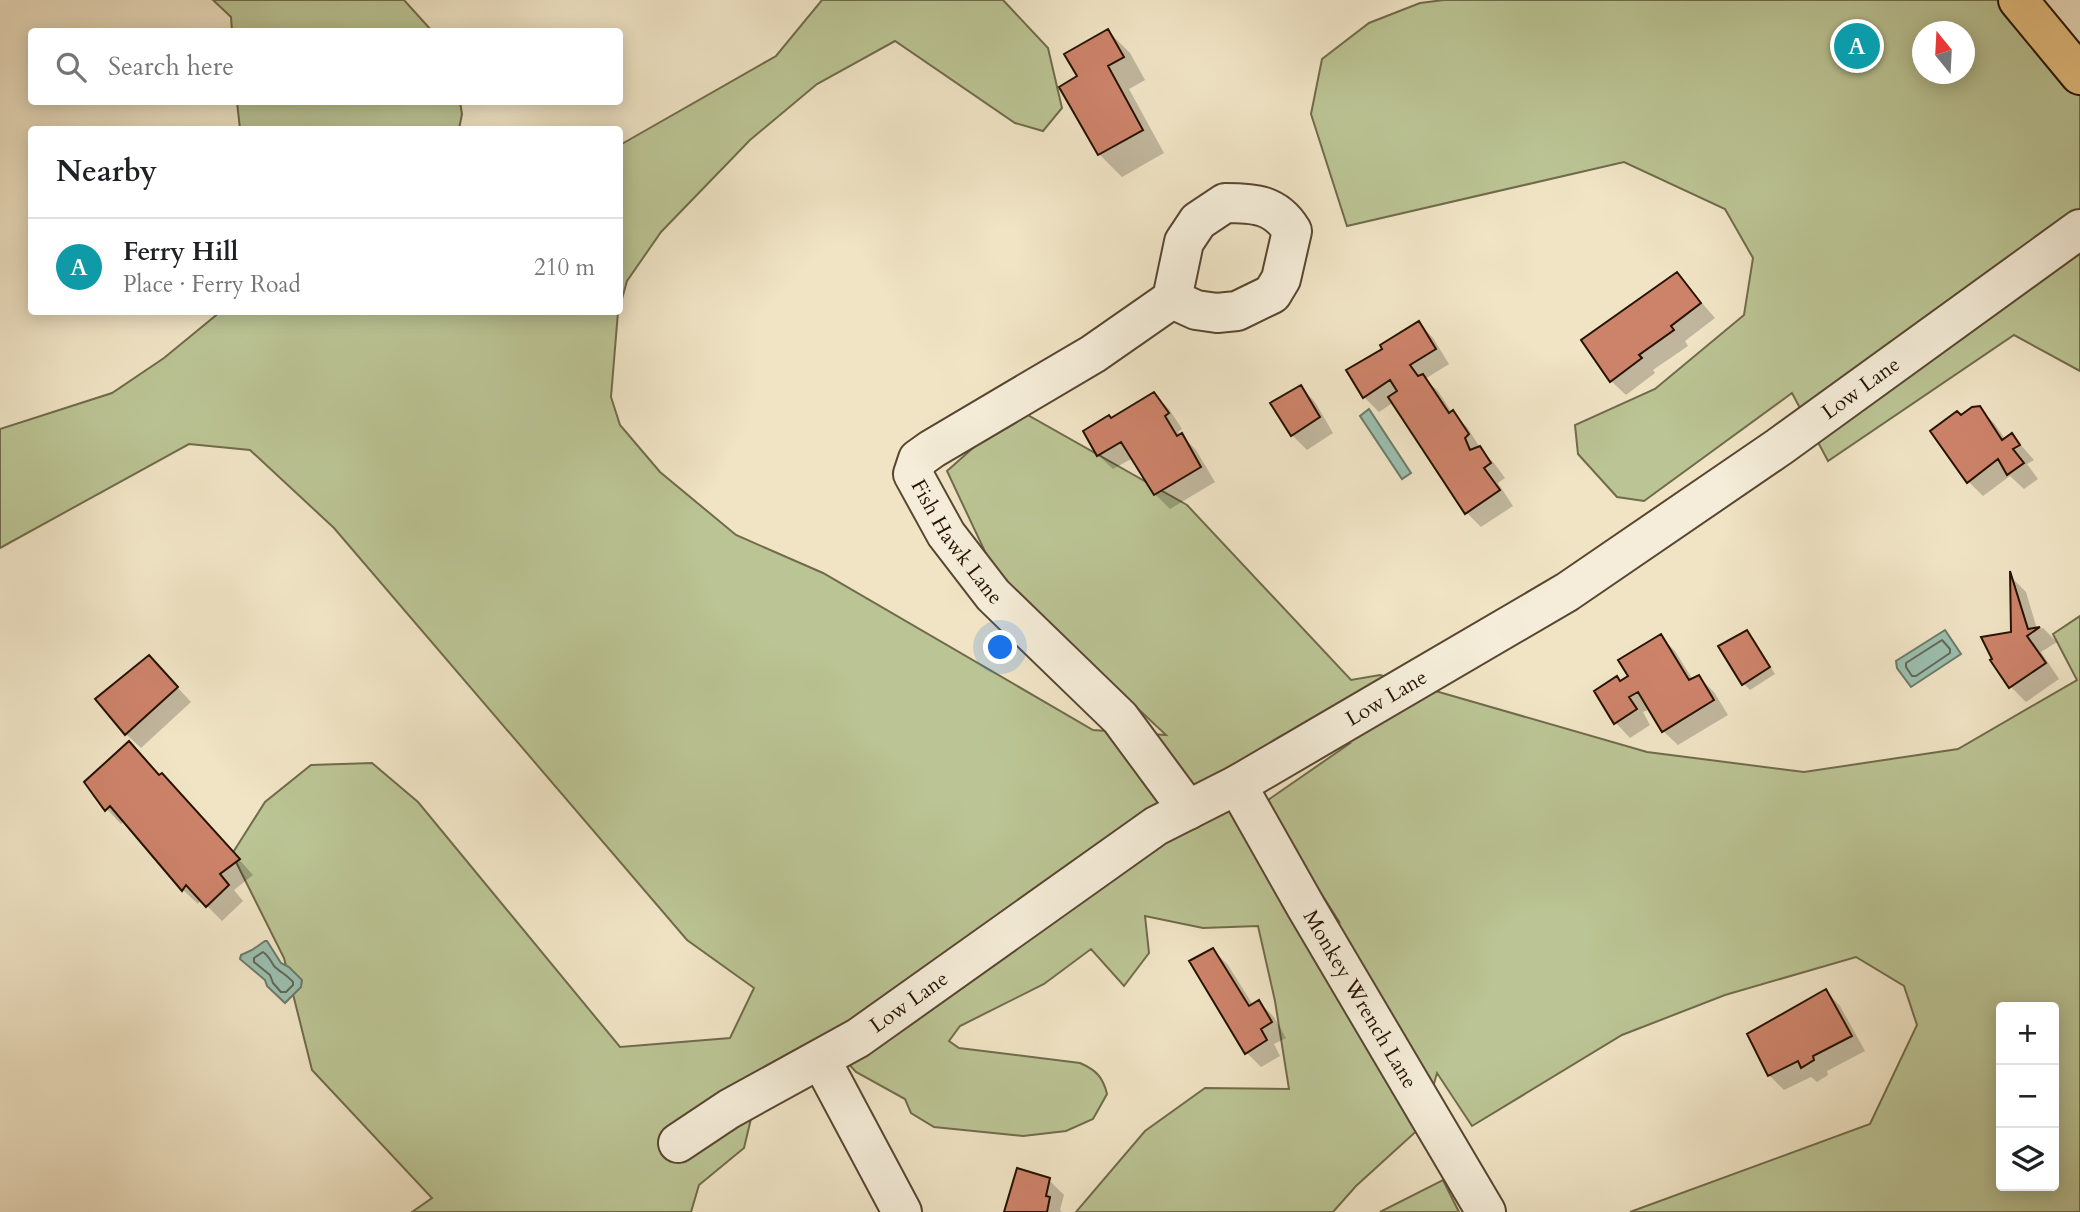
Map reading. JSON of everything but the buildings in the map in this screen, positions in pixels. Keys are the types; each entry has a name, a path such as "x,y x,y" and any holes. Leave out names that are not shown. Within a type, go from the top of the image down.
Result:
{"main road":[{"path":"2018,0 2080,75"}],"street":[{"name":"Low Lane","path":"678,1143 729,1109 858,1038 1156,826 1237,785 1567,592 1779,447 2080,229"},
{"name":"Fish Hawk Lane","path":"1172,299 1093,354 932,449 918,459 913,474 946,534 993,595 1120,718 1188,810"},
{"name":"Monkey Wrench Lane","path":"1237,785 1486,1212"},
{"path":"821,1060 902,1212"}],"shaded area":[{"path":"213,0 404,0 429,28 232,28 231,17"},
{"path":"822,0 1003,0 1048,48 1062,108 1043,131 1015,123 895,41 817,84 750,140 661,232 627,281 623,295 623,143 776,56"},
{"path":"1444,0 1998,0 2080,96 2080,371 2014,335 1828,461 1792,393 1644,501 1617,497 1578,454 1575,425 1655,389 1744,315 1753,258 1725,209 1624,162 1347,226 1311,114 1322,59 1369,23 1420,3"},
{"path":"237,105 460,105 462,114 460,126 240,126"},
{"path":"216,315 618,315 611,397 620,425 660,472 736,535 823,573 1093,730 1166,735 996,575 947,471 1017,409 1187,505 1351,680 1380,675 1647,752 1804,772 1958,749 2077,680 2053,634 2080,616 2080,1212 1630,1212 1870,1124 1917,1025 1904,986 1856,957 1725,995 1622,1035 1472,1126 1437,1073 1422,1126 1356,1186 1333,1212 1076,1212 1145,1131 1205,1088 1289,1089 1275,1001 1258,926 1203,928 1145,916 1149,953 1124,986 1091,949 1044,984 960,1026 949,1041 959,1048 1080,1063 1095,1071 1107,1094 1093,1119 1066,1131 1023,1136 934,1127 911,1113 905,1099 856,1072 826,1039 761,1077 744,1148 699,1185 691,1212 412,1212 432,1198 312,1070 284,958 232,854 265,802 311,765 372,763 418,802 620,1047 730,1038 754,988 687,940 334,528 250,450 189,444 0,548 0,429 112,393 164,358","holes":["1349,744 1268,800 1281,831 1340,923 1244,836 1272,746"]},
{"path":"1443,1180 1459,1212 1380,1212"}],"water":[{"path":"1369,409 1411,473 1402,479 1360,416"},
{"path":"1945,630 1961,654 1911,687 1897,668 1896,661"},
{"path":"265,941 281,963 302,980 301,987 285,1003 267,986 265,980 240,959 241,955"}],"place":[{"name":"Ferry Hill","path":"1857,46"}]}
